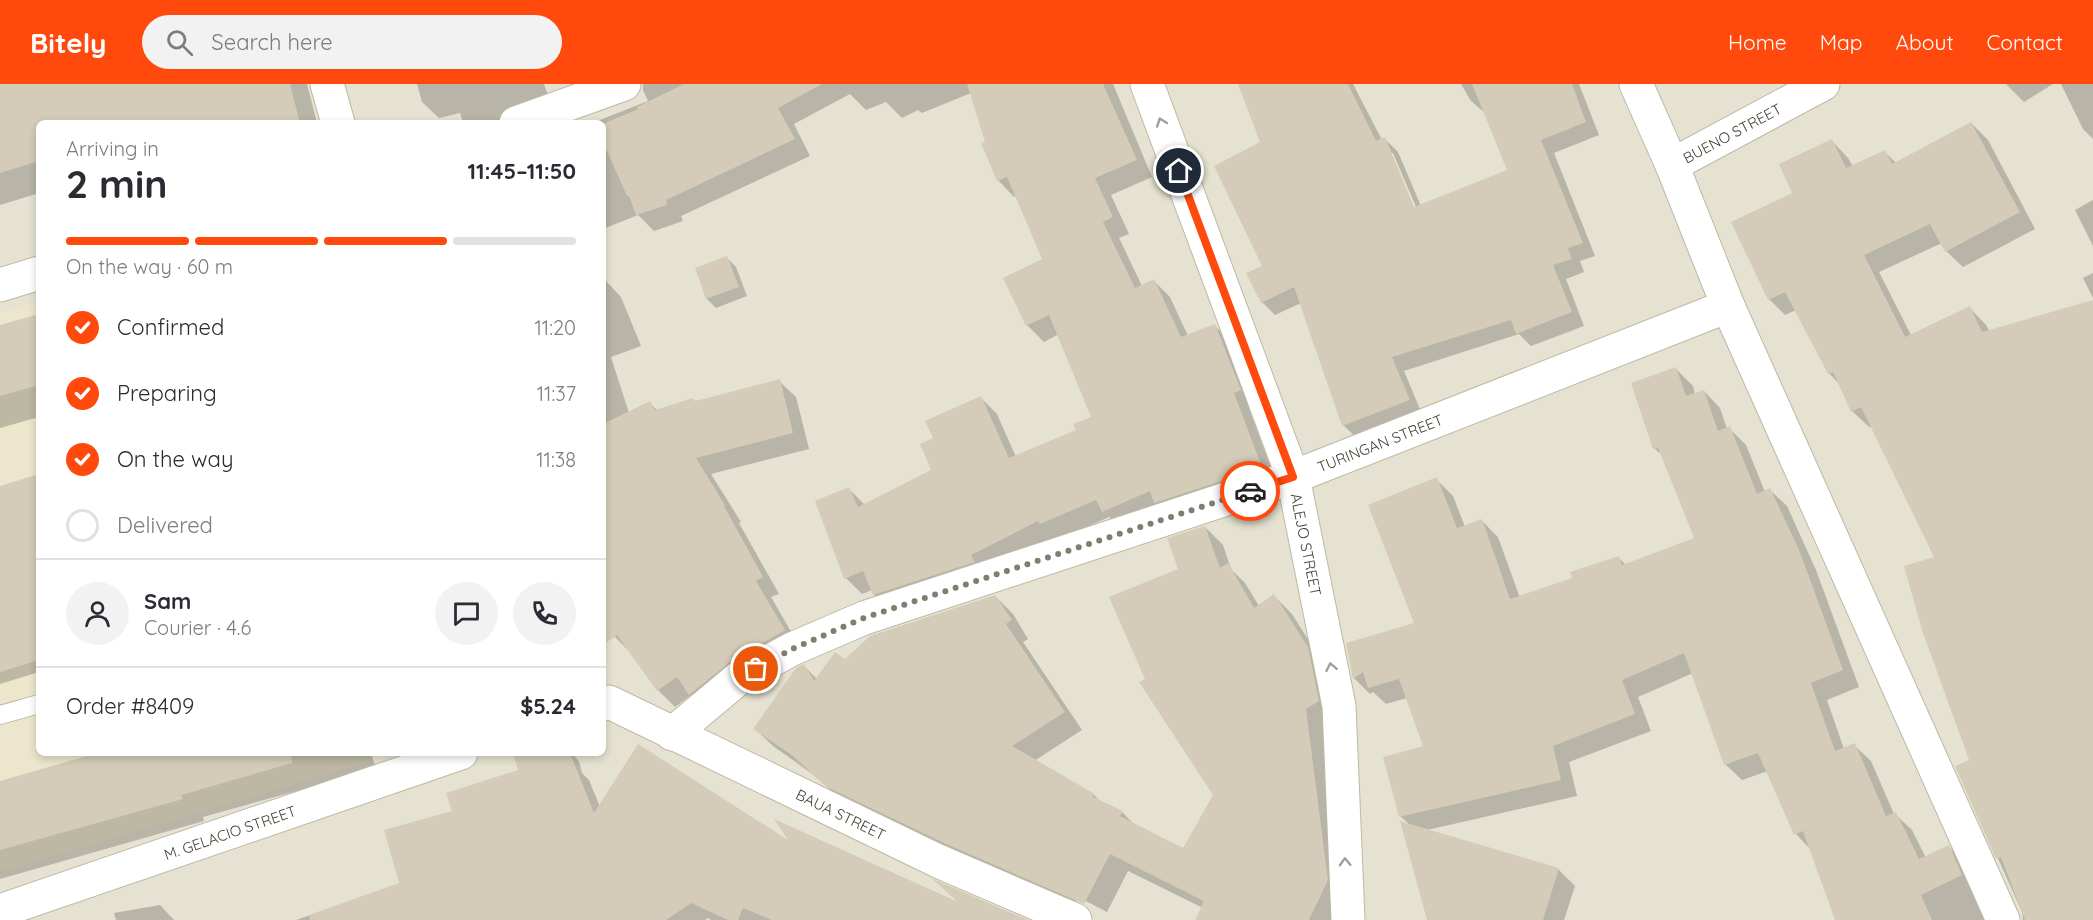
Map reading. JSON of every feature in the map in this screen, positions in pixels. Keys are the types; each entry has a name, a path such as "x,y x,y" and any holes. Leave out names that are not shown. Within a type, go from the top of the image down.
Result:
{"street":[{"path":"327,84 337,120"},
{"path":"524,120 624,84"},
{"name":"ALEJO STREET","path":"1147,84 1293,477 1339,706 1348,920"},
{"path":"1636,84 1672,165 1728,306 2003,920"},
{"name":"BUENO STREET","path":"1672,165 1823,84"},
{"path":"0,285 36,274"},
{"name":"TURINGAN STREET","path":"672,734 739,678 792,649 864,618 1293,477 1728,306"},
{"name":"BAUA STREET","path":"606,701 938,861 1075,920"},
{"name":"M. GELACIO STREET","path":"0,911 452,756"}],"lane":[{"path":"0,715 36,705"}],"shaded area":[{"path":"0,84 2093,84 2093,920 0,920"},
{"path":"36,302 36,756 389,756 0,872 0,313"}],"building":[{"path":"0,84 290,84 299,120 36,120 36,162 0,173"},
{"path":"684,84 822,84 778,108 795,139 666,200 667,205 636,215 606,149 606,123 638,109 637,107"},
{"path":"967,84 1103,84 1137,160 1095,178 1113,217 1103,222 1135,288 1154,279 1181,337 1215,324 1241,390 1234,393 1260,462 1257,463 1258,469 1154,503 1150,491 1102,512 1096,500 1040,524 1038,521 971,555 975,562 873,595 863,571 844,579 815,501 849,487 858,507 931,470 920,444 933,438 925,421 981,396 1009,458 1076,430 1073,424 1091,417 1049,315 1026,326 1003,278 1042,259 1007,177 997,181 981,143 985,142"},
{"path":"1238,84 1348,84 1376,141 1385,137 1414,207 1507,170 1472,84 1572,84 1586,122 1541,140 1583,243 1568,248 1572,259 1553,265 1572,312 1516,334 1511,320 1392,357 1410,400 1342,426 1294,287 1261,303 1246,273 1262,266 1214,166 1260,142"},
{"path":"1971,122 2020,212 1945,252 1930,224 1864,255 1905,337 1970,306 1982,332 2093,300 2093,920 2025,920 2001,857 1996,859 1955,766 1969,760 1922,630 1904,566 1934,557 1861,407 1851,412 1833,372 1828,374 1785,292 1768,300 1731,222 1792,193 1779,164 1832,139 1846,168 1885,150 1892,164"},
{"path":"727,256 739,287 706,299 695,268"},
{"path":"36,315 36,386 0,396 0,325"},
{"path":"1676,367 1686,396 1704,390 1718,431 1730,426 1757,494 1770,488 1800,552 1843,670 1811,683 1835,751 1855,743 1886,816 1896,812 1919,859 1949,845 1962,875 1921,895 1932,920 1835,920 1803,831 1794,835 1758,753 1724,765 1684,653 1622,680 1635,714 1553,746 1561,780 1399,817 1383,757 1423,746 1399,679 1368,688 1363,672 1353,679 1346,643 1414,623 1368,505 1437,477 1457,528 1482,519 1510,599 1572,578 1570,572 1619,556 1622,565 1694,538 1658,448 1653,449 1631,383"},
{"path":"780,379 793,433 696,458 725,505 763,577 756,581 785,630 730,662 689,695 677,677 657,691 617,635 606,643 606,423 650,401 655,410 693,398 695,401"},
{"path":"36,475 36,661 0,672 0,486"},
{"path":"1205,526 1220,568 1228,563 1254,608 1274,594 1308,647 1319,701 1306,709 1328,880 1309,920 1195,920 1204,901 1110,854 1084,904 946,844 827,787 792,755 753,729 796,668 804,664 814,681 835,652 845,659 870,636 995,595 1012,620 1006,624 1065,712 1012,746 1095,794 1093,797 1123,811 1120,816 1183,848 1213,795 1139,682 1145,679 1109,597 1178,569 1167,538"},
{"path":"638,744 788,840 774,819 958,902 931,878 1028,920 772,920 743,908 738,920 728,920 691,903 666,920 310,920 309,915 399,883 384,830 452,811 446,793 518,770 514,756 571,756 594,813"},
{"path":"87,756 291,756 292,763 181,795 183,799 0,850 0,781"},
{"path":"1400,821 1559,868 1543,920 1427,920"}],"way so far":[{"path":"756,669 792,649 864,618 1250,491"}],"route":[{"path":"1179,171 1293,477 1250,491"}]}
